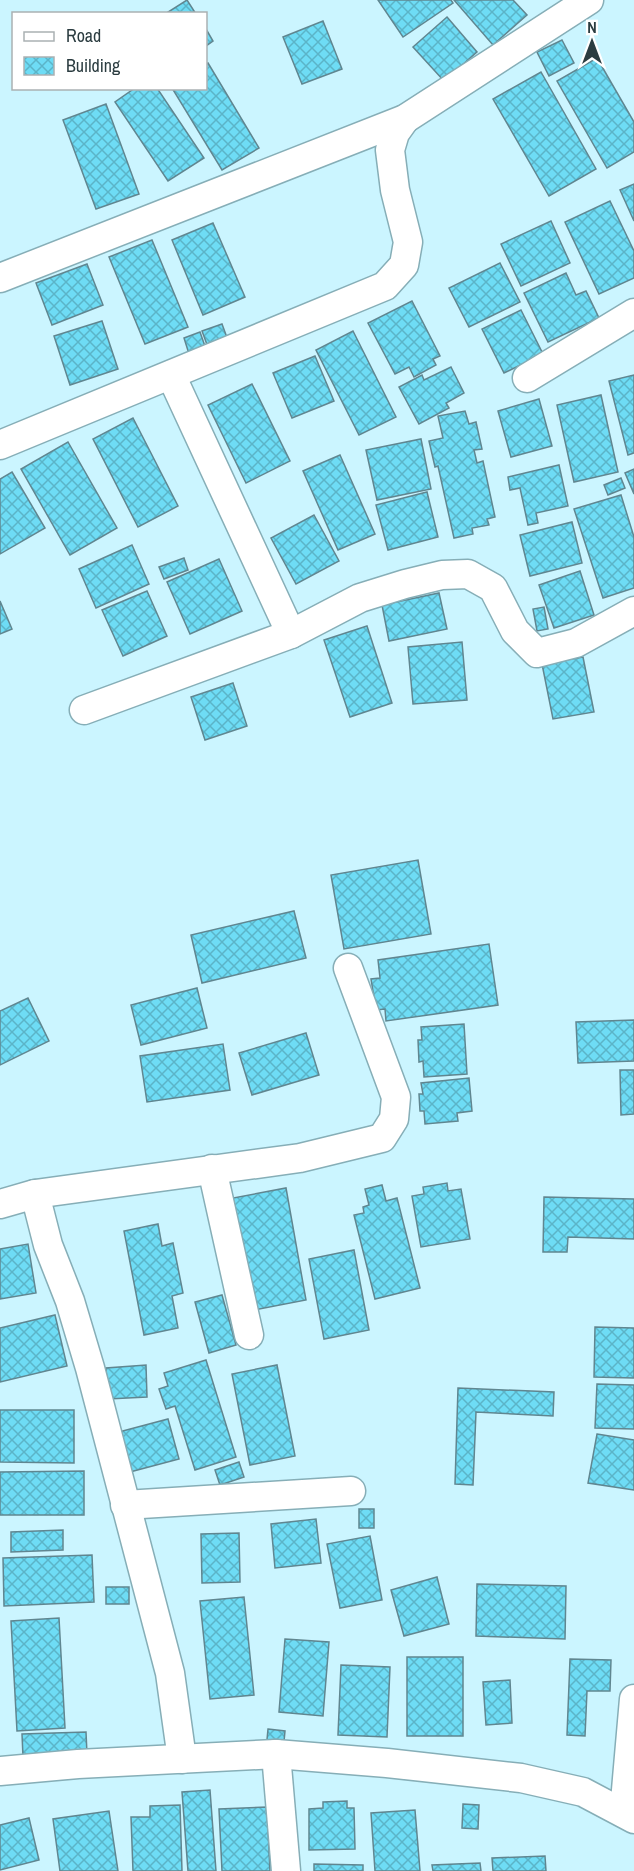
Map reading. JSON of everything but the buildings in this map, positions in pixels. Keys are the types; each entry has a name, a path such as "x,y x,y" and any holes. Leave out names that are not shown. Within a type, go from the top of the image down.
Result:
{"street":[{"path":"0,278 405,119 589,0"},
{"path":"0,444 385,286 404,265 408,242 395,190 390,150 395,133 405,119"},
{"path":"527,378 634,313"},
{"path":"171,375 291,634"},
{"path":"84,710 291,634 360,598 442,575 468,574 493,588 515,631 537,653 576,643 634,612"},
{"path":"0,1203 35,1194 300,1158 382,1138 394,1119 396,1097 348,968"},
{"path":"212,1169 249,1335"},
{"path":"35,1194 48,1245 70,1301 170,1673 182,1759"},
{"path":"125,1504 351,1491"},
{"path":"1,1766 276,1754 387,1763 520,1778 583,1792 629,1816 634,1699"},
{"path":"276,1754 286,1871"}]}
